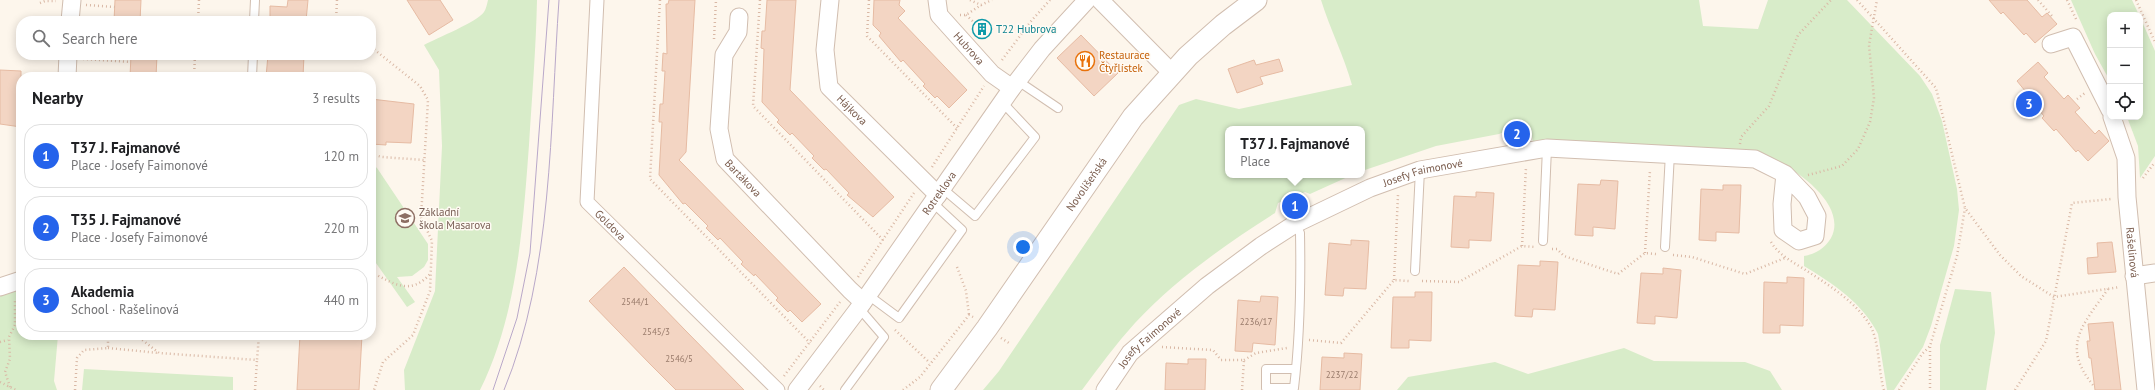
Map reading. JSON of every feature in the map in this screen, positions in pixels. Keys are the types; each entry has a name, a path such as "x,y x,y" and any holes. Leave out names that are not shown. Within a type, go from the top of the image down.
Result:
{"street":[{"name":"Goldova","path":"598,0 587,202 776,389"},
{"name":"Hájkova","path":"830,0 825,50 829,87 938,195"},
{"name":"Rotreklova","path":"797,390 864,302 1015,85 1042,49 1087,0"},
{"path":"1100,0 1172,73"},
{"name":"Novolíšeňská","path":"941,390 987,328 1133,117 1172,73 1209,37 1256,0"},
{"path":"71,16 72,2"},
{"name":"Hubrova","path":"938,7 992,74 1015,85"},
{"name":"Bartákova","path":"739,17 738,32 724,55 719,129 725,159 850,290 864,302"},
{"path":"2050,44 2073,37 2107,104"},
{"path":"69,72 74,60"},
{"name":"Rašelinová","path":"2113,120 2126,158 2127,197 2134,280 2146,390"},
{"name":"Josefy Faimonové","path":"1105,390 1130,353 1206,286 1295,224 1370,188 1420,175 1547,154 1670,160 1737,158 1755,159 1788,177"},
{"path":"2134,280 2155,273"},
{"path":"0,287 16,282"}],"lane":[{"path":"254,16 255,0"},
{"path":"252,72 253,60"},
{"path":"1015,85 1058,108"},
{"path":"938,195 975,216 1035,137 1003,102"},
{"path":"1543,241 1547,154"},
{"path":"1664,252 1670,160"},
{"path":"1415,271 1420,175"},
{"path":"864,302 899,318 962,230 938,195"},
{"path":"1295,224 1300,234 1301,308 1296,369"},
{"path":"845,390 884,337 864,302"}],"path":[{"path":"198,16 199,0"},
{"path":"336,16 337,0"},
{"path":"660,0 650,179 810,343"},
{"path":"760,0 753,106 883,240"},
{"path":"869,0 867,36 957,128"},
{"path":"970,0 981,5"},
{"path":"966,15 992,0"},
{"name":"Rotreklova","path":"776,389 850,290 1012,45 1050,0"},
{"path":"1737,158 1741,137 1769,106 1798,35 1831,0"},
{"path":"1858,0 1936,88 1965,208 2000,255 2021,276 2054,298 2108,289 2134,280"},
{"path":"1788,177 1842,166 1858,149 1870,122 1874,98 1869,45 1877,0"},
{"path":"2038,0 2052,16"},
{"path":"2136,0 2155,42"},
{"path":"40,3 45,1 72,2 115,7"},
{"path":"938,7 966,15 978,26"},
{"path":"374,390 383,362 413,335 430,291 432,241 421,217 428,108 426,95 420,86 376,51"},
{"path":"109,60 131,62"},
{"path":"194,72 195,60"},
{"path":"1522,246 1526,163 1547,154"},
{"path":"376,155 424,160"},
{"path":"1645,253 1650,165 1670,160"},
{"path":"1162,342 1156,347 1213,350 1221,360 1244,360 1256,353 1298,348 1308,340 1341,343 1394,280 1398,190 1420,175"},
{"path":"2015,390 2046,340 2072,203 2127,197"},
{"path":"1930,390 1930,346 1956,256 1965,208"},
{"path":"1770,238 1785,258 1803,268 1844,297 1859,311 1871,327 1876,343 1878,367 1884,390"},
{"path":"1394,280 1459,282 1522,246 1536,247"},
{"path":"1550,249 1557,249 1564,256 1618,274 1645,253 1664,252 1692,257 1744,274 1785,258"},
{"path":"957,267 966,291 969,314"},
{"path":"376,275 390,283 406,286 423,281 431,273"},
{"path":"2093,385 2079,366 2076,342 2080,330 2108,289"},
{"path":"10,387 5,376 10,359 8,340 15,325 15,297"},
{"path":"891,327 930,363"},
{"path":"0,342 8,340"},
{"path":"108,340 108,348"},
{"path":"142,340 159,353"},
{"path":"255,390 259,340"},
{"path":"1307,347 1308,340"},
{"path":"1899,390 1922,354 1930,346"},
{"path":"75,390 77,358 84,350 108,348 257,360"},
{"path":"1242,390 1244,360"},
{"path":"0,382 16,390"}],"green space":[{"path":"488,0 537,0 534,72 524,207 521,239 510,301 492,362 480,390 405,390 404,370 435,291 442,146 439,70 424,45 480,16 485,11"},
{"path":"1321,0 1699,0 1703,26 1758,29 1768,0 1847,0 1920,76 1932,94 1942,121 1957,189 1959,210 1954,246 1931,326 1923,347 1894,390 1887,390 1878,334 1872,323 1846,295 1825,279 1804,266 1804,256 1820,250 1831,238 1834,224 1831,211 1823,197 1798,173 1769,157 1757,153 1741,150 1592,142 1533,142 1530,127 1511,129 1499,134 1436,146 1365,170 1365,126 1225,126 1225,178 1345,178 1310,194 1305,192 1278,203 1275,213 1238,237 1184,277 1150,307 1135,323 1114,347 1082,390 983,390 999,371 1179,105 1196,99 1239,109 1352,85"},
{"path":"2071,0 2132,0 2138,12 2107,12 2107,76 2095,54"},
{"path":"2143,24 2155,51 2155,156 2140,178 2138,146 2128,120 2143,120"},
{"path":"376,167 428,244 428,260 424,267 412,276 397,277 415,302 407,307 376,263"},
{"path":"16,289 16,340 58,340 54,381 57,390 0,390 0,294"},
{"path":"1955,289 1991,292 1995,333 1986,390 1940,390 1940,345"},
{"path":"1624,348 1654,361 1745,362 1770,371 1782,390 1397,390 1408,377 1495,362 1528,374"},
{"path":"84,369 233,377 233,390 82,390"}],"building":[{"path":"115,0 141,0 140,16 114,16"},
{"path":"288,0 308,0 306,16 270,16 270,6 287,7"},
{"path":"407,0 440,0 453,20 429,35"},
{"path":"669,0 695,0 686,152 679,160 821,304 802,322 790,310 788,312 776,300 778,298 755,274 754,276 741,264 743,262 720,238 718,240 706,228 708,226 685,203 683,204 659,175 662,122 659,122 660,104 663,104 665,71 662,71 663,53 667,54 666,4 668,4"},
{"path":"767,0 796,0 790,90 894,197 873,217 847,195 849,193 826,169 824,170 812,158 814,156 792,133 790,135 777,122 779,120 762,102 764,49 761,48 762,31 765,31"},
{"path":"874,0 900,0 899,5 905,11 898,18 967,90 949,108 937,96 935,98 923,86 925,84 903,60 901,62 879,36 881,33 873,25"},
{"path":"1989,0 2027,0 2042,17 2047,13 2057,24 2035,43 2026,33 2024,35 2003,12 2001,14"},
{"path":"1081,35 1118,73 1094,96 1057,58"},
{"path":"1279,59 1283,71 1260,77 1263,84 1237,93 1228,69 1254,60 1256,65"},
{"path":"131,60 157,60 156,72 130,72"},
{"path":"268,60 304,60 303,72 266,72"},
{"path":"2038,62 2048,73 2044,77 2064,99 2068,95 2080,108 2075,112 2095,134 2099,130 2109,141 2088,161 2078,150 2076,152 2056,129 2054,131 2042,118 2044,116 2024,93 2026,92 2017,81"},
{"path":"0,70 21,71 16,72 16,126 0,124"},
{"path":"376,100 414,104 411,143 386,142 386,145 376,144"},
{"path":"1601,180 1618,181 1615,229 1593,227 1593,236 1575,235 1578,184 1600,185"},
{"path":"1723,185 1741,185 1739,233 1716,232 1716,241 1699,240 1701,189 1723,190"},
{"path":"1476,192 1494,193 1491,241 1469,240 1469,248 1451,247 1454,196 1476,197"},
{"path":"1351,240 1369,241 1366,289 1344,288 1343,296 1325,295 1329,243 1351,245"},
{"path":"2112,242 2116,272 2088,274 2087,258 2098,257 2097,243"},
{"path":"1540,261 1558,262 1555,310 1533,309 1532,317 1515,316 1518,265 1540,266"},
{"path":"624,267 744,390 676,390 650,364 589,301"},
{"path":"1663,268 1681,270 1677,318 1655,316 1655,324 1637,323 1641,273 1663,274"},
{"path":"1787,277 1804,278 1803,326 1780,325 1780,333 1763,333 1764,282 1787,283"},
{"path":"1415,292 1432,292 1431,341 1409,340 1409,348 1391,348 1393,297 1415,297"},
{"path":"1261,296 1278,297 1275,345 1253,343 1252,352 1235,351 1238,300 1260,302"},
{"path":"2113,322 2121,390 2095,390 2091,358 2089,358 2087,341 2090,341 2088,324"},
{"path":"300,340 362,340 359,390 297,390"},
{"path":"1344,353 1362,354 1360,390 1320,390 1322,357 1344,358"},
{"path":"1188,359 1206,359 1205,390 1165,390 1166,363 1188,364"}],"tram line":[{"path":"493,390 517,318 530,253 549,0"},
{"path":"504,390 520,345 532,297 541,248 551,148 559,0"}],"place":[{"name":"T22 Hubrova","path":"982,29"},
{"name":"Restaurace Čtyřlístek","path":"1085,61"},
{"name":"Akademia","path":"2029,104"},
{"name":"T35 J. Fajmanové","path":"1517,134"},
{"name":"T37 J. Fajmanové","path":"1295,206"},
{"name":"Základní škola Masarova","path":"405,218"}]}
